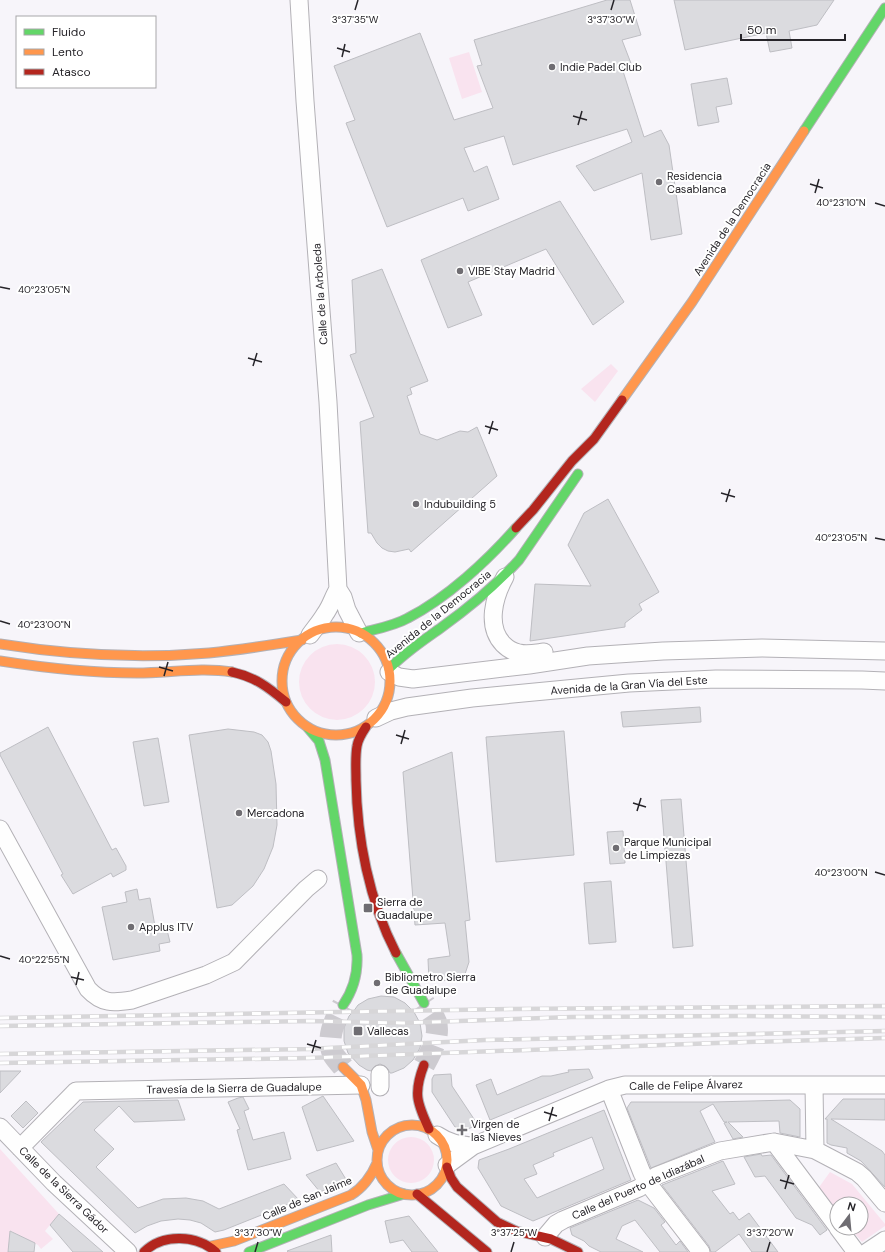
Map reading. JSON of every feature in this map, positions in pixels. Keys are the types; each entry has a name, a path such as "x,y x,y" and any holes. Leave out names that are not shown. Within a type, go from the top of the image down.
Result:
{"main road":[{"name":"Avenida de la Democracia","path":"360,633 408,618 460,582 503,543 572,461 594,439 692,302 885,8"},
{"name":"Avenida de la Democracia","path":"389,671 398,659 407,651 464,610 508,572 519,560 583,465 594,439"},
{"path":"0,644 83,654 126,656 169,655 247,649 306,637 321,629 332,628 348,628 360,633 375,644 387,662 389,671 389,687 382,710 359,740 356,763 358,810 366,864 377,909 392,947 424,1003"},
{"path":"286,702 284,693 285,669 290,657 306,637"},
{"path":"0,661 46,667 120,673 212,670 228,671 243,674 256,679 286,702 294,715 319,741 325,760 358,966 355,984 350,996 343,1005"},
{"path":"308,728 318,732 336,735 349,734 371,723"},
{"path":"424,1065 417,1085 417,1101 433,1132 443,1143 446,1152 447,1166 451,1178 457,1187 497,1222 516,1231 545,1238 578,1252"},
{"path":"343,1067 361,1086 366,1100 372,1132 378,1150 377,1163 380,1174 388,1185 404,1194"},
{"path":"378,1150 388,1134 397,1128 408,1125 419,1125 433,1132"},
{"name":"Calle de San Jaime","path":"213,1249 351,1195 359,1190 370,1178 377,1163"},
{"path":"248,1252 368,1205 404,1194 417,1194 427,1191 436,1185 443,1177 447,1166"},
{"path":"417,1194 486,1252"},
{"path":"144,1252 152,1245 168,1240 183,1238 197,1241 213,1249"}],"street":[{"name":"Calle de la Arboleda","path":"299,0 328,402 338,589 344,597 346,610 360,633"},
{"path":"508,572 499,589 495,602 493,626 498,639 505,646 521,654 554,651 588,656"},
{"name":"Calle de la Arboleda","path":"306,637 325,615 332,602 333,596 338,589"},
{"path":"389,671 398,677 413,679 588,656 663,651 762,648 885,651"},
{"name":"Avenida de la Gran Vía del Este","path":"371,723 391,711 407,707 518,693 629,683 716,679 885,681"},
{"path":"0,829 88,990 96,997 107,1001 119,1002 132,1000 206,975 234,962 312,884"},
{"path":"814,1085 815,1150"},
{"name":"Calle de Felipe Álvarez","path":"447,1166 473,1146 609,1089 625,1086 885,1085"},
{"name":"Travesía de la Sierra de Guadalupe","path":"20,1148 76,1091 361,1086"},
{"path":"609,1089 642,1173 647,1182 701,1252"},
{"name":"Calle de la Sierra Gádor","path":"0,1127 54,1182 128,1252"},
{"name":"Calle de Felipe Álvarez","path":"433,1132 454,1144 473,1146"},
{"path":"774,1142 829,1215"},
{"name":"Calle del Puerto de Idiazábal","path":"545,1238 556,1224 563,1220 639,1188 656,1176 720,1151 774,1142 815,1150 857,1172 885,1203"},
{"path":"844,1236 856,1252"},
{"path":"867,1252 885,1240"}],"shaded area":[{"path":"469,52 482,92 462,99 449,58"},
{"path":"611,364 618,371 595,402 581,389"},
{"path":"337,644 351,647 364,655 372,668 375,682 372,696 364,709 351,717 337,720 323,717 310,709 302,696 299,682 302,668 310,655 323,647"},
{"path":"416,1137 428,1143 433,1151 433,1169 428,1177 420,1182 406,1183 394,1177 389,1169 388,1155 394,1143 402,1138"},
{"path":"0,1149 59,1214 45,1231 53,1239 41,1249 38,1245 11,1231 8,1252 0,1252"},
{"path":"830,1172 852,1184 862,1196 829,1196 829,1204 817,1190"},
{"path":"869,1205 885,1226 862,1242 857,1236 869,1236"}],"building":[{"path":"607,0 630,0 641,35 622,40 632,66 622,68 644,137 661,130 669,145 682,234 651,240 642,173 594,191 576,166 632,142 627,129 513,165 504,136 464,148 474,172 487,166 499,199 468,211 463,198 387,227 346,123 355,120 334,66 420,33 454,120 493,108 477,66 482,65 474,40"},
{"path":"674,0 834,0 817,25 789,31 792,48 770,52 766,33 685,50"},
{"path":"727,78 732,104 716,107 719,122 698,126 691,84"},
{"name":"VIBE Stay Madrid","path":"560,201 624,302 593,325 546,249 468,282 482,315 448,328 421,260"},
{"name":"Indubuilding 5","path":"382,269 428,381 410,388 412,394 407,396 420,434 437,440 460,431 468,432 477,427 497,476 411,552 409,549 395,552 388,551 377,543 371,533 368,533 360,422 374,417 350,355 356,353 352,280"},
{"path":"608,499 659,592 639,604 642,610 625,623 625,627 530,641 535,584 591,586 568,545 584,513"},
{"path":"700,707 701,722 623,727 621,712"},
{"path":"48,727 112,850 116,848 126,866 126,870 113,877 111,873 73,894 61,875 63,874 0,755 0,753"},
{"name":"Mercadona","path":"228,729 254,732 262,735 268,742 271,751 276,784 277,825 273,847 264,869 253,886 232,905 217,908 189,735"},
{"path":"564,731 574,855 496,862 486,737"},
{"path":"158,738 169,802 144,806 133,742"},
{"path":"452,752 470,920 465,921 469,962 463,980 429,981 428,959 450,956 445,923 415,925 403,772"},
{"path":"681,799 693,946 673,948 661,800"},
{"name":"Parque Municipal de Limpiezas","path":"623,831 625,863 610,864 607,832"},
{"path":"611,881 616,942 589,944 584,883"},
{"name":"Applus ITV","path":"137,889 139,900 150,898 156,932 167,930 170,942 159,944 160,951 113,960 102,907 127,902 125,892"},
{"path":"381,996 394,997 405,1003 414,1012 420,1023 422,1036 420,1048 413,1060 404,1068 392,1073 390,1073 385,1066 380,1064 375,1066 371,1071 359,1065 348,1053 344,1041 344,1028 349,1016 358,1005 368,999"},
{"path":"589,1069 593,1078 490,1120 476,1085 491,1079 497,1095 542,1076 551,1076 569,1072 568,1070"},
{"path":"0,1071 21,1071 0,1093"},
{"path":"451,1074 452,1086 478,1125 465,1130 455,1127 432,1092 432,1079 434,1075"},
{"path":"323,1096 354,1141 317,1151 302,1107"},
{"path":"243,1097 249,1109 244,1111 253,1140 284,1132 291,1159 248,1170 237,1130 240,1129 228,1102"},
{"path":"843,1099 885,1099 885,1120 831,1119 882,1151 885,1155 885,1187 861,1161 847,1153 847,1148 827,1143 827,1119 825,1119"},
{"path":"178,1100 185,1120 134,1122 119,1106 94,1130 114,1149 96,1167 138,1208 163,1199 186,1198 203,1201 219,1209 284,1184 299,1200 224,1230 215,1232 201,1223 178,1219 161,1221 147,1226 135,1233 41,1142 83,1102"},
{"path":"790,1100 800,1109 800,1137 780,1133 779,1121 728,1122 743,1137 733,1139 724,1123 727,1122 724,1122 713,1104 700,1111 715,1142 651,1168 627,1108 631,1102"},
{"path":"26,1101 38,1113 23,1128 11,1116"},
{"path":"604,1110 631,1180 533,1221 501,1206 478,1168 479,1160","holes":["592,1137 604,1169 537,1198 524,1179 537,1174 533,1165 554,1156 553,1153"]},
{"path":"761,1154 762,1156 771,1155 827,1230 820,1235 812,1225 796,1218 765,1176 755,1177 744,1157"},
{"path":"723,1161 735,1184 712,1191 730,1214 733,1212 739,1220 749,1213 778,1252 752,1252 739,1234 715,1252 711,1252 709,1246 662,1185"},
{"path":"336,1163 347,1181 320,1192 306,1175"},
{"path":"638,1200 654,1208 665,1222 661,1225 676,1245 680,1241 688,1252 660,1252 635,1220 622,1226 616,1239 643,1252 601,1252 572,1235 570,1228"},
{"path":"59,1214 103,1252 73,1252 50,1225"},
{"path":"409,1216 438,1252 412,1252 403,1240 390,1243 385,1221"},
{"path":"10,1231 35,1243 34,1252 8,1252"},
{"path":"331,1235 332,1252 287,1251"}],"tunnel":[{"path":"424,1003 434,1017 437,1033 434,1044 424,1065"},
{"path":"343,1005 334,1022 330,1041 333,1054 343,1067"}],"railway":[{"path":"0,1018 512,1009 885,1006"},
{"path":"0,1026 310,1021 402,1023 572,1017 885,1017"},
{"path":"0,1054 309,1049 485,1040 885,1031"},
{"path":"0,1063 309,1058 885,1038"}],"traffic: fast":[{"path":"804,131 885,8"},
{"path":"389,669 408,652 473,604 519,560 578,474"},
{"path":"361,633 403,621 423,610 466,578 516,528"},
{"path":"308,728 319,741 325,760 357,955 357,969 354,981 350,993 343,1005"},
{"path":"396,953 424,1003"},
{"path":"249,1252 368,1205 404,1194"}],"traffic: slow":[{"path":"622,400 692,302 804,131"},
{"path":"336,627 346,628 366,636 374,643 381,651 389,671 390,681 389,691 381,711 374,719 366,726 346,734 336,735 326,734 306,726 298,719 291,711 283,691 282,681 283,671 291,651 298,643 306,636 326,628 336,627"},
{"path":"0,644 52,651 104,655 157,656 221,652 302,640"},
{"path":"0,661 51,668 103,672 149,673 197,670 232,672"},
{"path":"343,1067 361,1085 366,1100 372,1132 378,1150"},
{"path":"412,1125 425,1128 437,1135 444,1147 447,1160 444,1173 437,1185 425,1192 412,1195 399,1192 387,1185 380,1173 377,1160 380,1147 387,1135 399,1128 412,1125"},
{"path":"211,1246 234,1241 351,1195 360,1189 367,1181 377,1163"}],"traffic: jam":[{"path":"516,528 533,510 572,461 594,439 622,400"},
{"path":"232,672 261,683 286,702"},
{"path":"366,727 358,741 356,754 357,802 362,847 366,869 378,912 396,953"},
{"path":"424,1065 418,1083 418,1098 419,1105 429,1129"},
{"path":"447,1167 451,1178 457,1187 497,1222 516,1231 551,1239 578,1252"},
{"path":"417,1194 487,1252"},
{"path":"144,1252 161,1242 180,1238 199,1242 216,1252"}],"place":[{"name":"Indie Padel Club","path":"552,67"},
{"name":"Residencia Casablanca","path":"659,182"},
{"name":"VIBE Stay Madrid","path":"460,271"},
{"name":"Indubuilding 5","path":"416,504"},
{"name":"Mercadona","path":"239,813"},
{"name":"Parque Municipal de Limpiezas","path":"616,848"},
{"name":"Sierra de Guadalupe","path":"368,908"},
{"name":"Applus ITV","path":"131,927"},
{"name":"Bibliometro Sierra de Guadalupe","path":"377,983"},
{"name":"Vallecas","path":"358,1031"},
{"name":"Virgen de las Nieves","path":"462,1130"}]}
